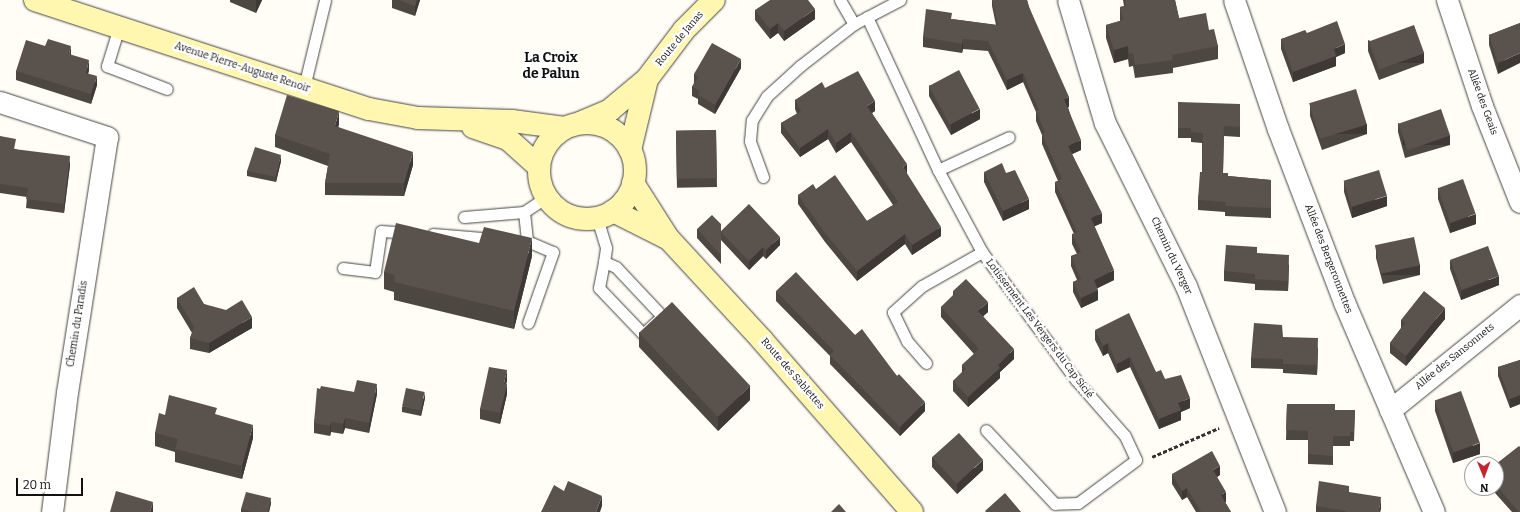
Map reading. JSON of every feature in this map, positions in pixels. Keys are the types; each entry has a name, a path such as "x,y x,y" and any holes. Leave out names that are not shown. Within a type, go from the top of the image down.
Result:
{"main road":[{"name":"Avenue Pierre-Auguste Renoir","path":"35,0 369,109 453,121 512,122 573,126"},
{"name":"Route de Janas","path":"573,126 610,110 647,79 684,30 714,0"},
{"name":"Route de Janas","path":"630,150 647,79"},
{"name":"Avenue Pierre-Auguste Renoir","path":"453,121 508,139 539,167"},
{"path":"595,123 610,128 622,138 630,150 635,166 633,184 626,199 605,215 583,219 569,215 556,208 546,197 542,187 539,167 547,144 573,126 595,123"},
{"path":"633,184 668,238"},
{"path":"605,215 668,238"},
{"name":"Route des Sablettes","path":"668,238 762,340 912,512"}],"street":[{"name":"Chemin du Verger","path":"1068,0 1105,123 1186,286 1237,420 1275,512"},
{"name":"Allée des Bergeronnettes","path":"1234,0 1278,129 1338,287 1434,512"},
{"name":"Allée des Geais","path":"1447,0 1482,106 1520,202"},
{"name":"Chemin du Paradis","path":"0,102 107,137 67,392 52,512"},
{"name":"Allée des Sansonnets","path":"1390,410 1520,305"}],"lane":[{"path":"304,87 325,0"},
{"path":"840,0 854,24"},
{"path":"763,177 750,141 752,120 767,96 800,66 854,24 893,1"},
{"name":"Lotissement Les Vergers du Cap Sicié","path":"867,17 938,170 982,252 1076,380 1125,436 1136,460"},
{"path":"119,27 107,66 166,90"},
{"path":"938,170 1009,137"},
{"path":"464,217 524,212 546,197"},
{"path":"524,212 527,241"},
{"path":"604,262 616,267 662,316 643,334 599,288 606,248 605,215"},
{"path":"343,268 375,272 381,231 527,241 552,252 528,323"},
{"name":"Lotissement Les Vergers du Cap Sicié","path":"926,363 907,341 893,312 922,286 982,252"},
{"path":"986,430 1055,504 1078,503 1136,460"}],"path":[{"path":"1136,460 1154,457 1237,420"}],"building":[{"path":"399,0 417,0 415,6"},
{"path":"770,0 808,0 815,9 784,31 778,23 770,29 755,10"},
{"path":"992,0 1027,0 1069,97 1064,99 1081,140 1068,146 1102,213 1091,218 1114,270 1094,280 1098,290 1081,298 1073,282 1081,279 1071,256 1081,252 1072,234 1077,232 1055,182 1062,179 1042,134 1045,132 1036,111 1039,110 1023,73 1007,80 988,41 963,39 962,44 923,37 926,9 952,13 951,19 998,25"},
{"path":"1125,0 1175,0 1179,18 1206,13 1209,30 1214,29 1218,46 1172,55 1173,60 1135,65 1133,53 1129,54 1128,46 1114,50 1106,25 1123,20 1120,7 1126,6"},
{"path":"1337,21 1345,44 1334,49 1336,56 1293,72 1281,39 1305,30 1307,33"},
{"path":"1520,23 1520,53 1498,63 1489,35"},
{"path":"1414,25 1424,53 1379,70 1369,41"},
{"path":"48,39 71,46 69,54 89,60 86,73 97,76 91,94 16,71 26,40 45,46"},
{"path":"712,43 741,59 715,105 698,95 700,91 692,87 698,77 694,74"},
{"path":"959,70 980,109 950,125 929,86"},
{"path":"858,71 875,101 867,106 907,164 903,167 941,227 912,245 905,234 857,271 825,233 798,195 813,184 816,189 835,175 867,221 898,202 851,132 836,143 828,129 800,148 781,123 801,111 795,100 822,82 825,88"},
{"path":"1356,89 1367,124 1320,139 1309,103"},
{"path":"287,95 339,111 335,126 413,152 404,183 325,183 330,154 275,135"},
{"path":"1178,102 1240,104 1240,127 1224,126 1223,173 1228,173 1228,176 1271,180 1271,208 1225,206 1226,202 1198,200 1200,172 1202,172 1203,133 1191,132 1191,128 1178,128"},
{"path":"1441,109 1450,135 1408,150 1398,124"},
{"path":"716,130 717,178 677,179 676,131"},
{"path":"0,136 16,139 14,149 70,156 64,204 26,199 28,188 0,184"},
{"path":"255,147 281,155 276,177 247,171"},
{"path":"1002,163 1006,173 1015,170 1029,199 1003,211 984,172"},
{"path":"1379,170 1387,196 1352,207 1344,181"},
{"path":"1463,179 1476,214 1450,223 1438,188"},
{"path":"749,204 780,237 766,250 763,247 749,261 721,232 721,255 697,229 712,215 721,224 721,231"},
{"path":"396,223 479,243 484,227 532,238 514,311 394,282 395,275 384,272"},
{"path":"1414,237 1420,265 1381,274 1375,245"},
{"path":"1226,245 1257,247 1257,253 1289,255 1288,281 1255,279 1255,274 1224,271"},
{"path":"1488,246 1499,276 1461,290 1450,260"},
{"path":"796,272 855,335 862,329 897,376 899,374 925,402 900,427 830,355 834,351 776,291"},
{"path":"966,279 988,302 978,311 1014,349 998,365 1000,368 968,397 953,381 966,369 962,365 979,349 941,307 955,293 953,291"},
{"path":"194,287 204,304 226,310 242,300 252,317 209,343 190,338 194,327 177,298"},
{"path":"1424,291 1445,308 1406,356 1390,343 1405,323 1401,320"},
{"path":"672,302 750,386 718,417 639,333"},
{"path":"1129,313 1156,372 1161,370 1165,379 1181,375 1190,398 1178,403 1181,410 1159,419 1130,357 1117,364 1108,343 1103,346 1095,330"},
{"path":"1254,323 1282,325 1283,337 1318,338 1317,365 1283,364 1283,359 1251,358"},
{"path":"1520,360 1520,395 1510,399 1498,367"},
{"path":"489,367 507,370 504,383 507,384 500,413 480,409"},
{"path":"357,380 377,384 369,423 345,418 343,424 331,422 330,426 314,423 317,388 320,389 321,386 354,392"},
{"path":"406,388 425,392 421,411 402,407"},
{"path":"1461,391 1480,443 1453,452 1435,401"},
{"path":"169,395 217,408 215,414 253,425 242,466 175,449 178,439 155,433 159,413 165,415"},
{"path":"1287,404 1335,404 1335,410 1355,410 1354,432 1350,432 1350,436 1333,436 1333,456 1308,454 1308,431 1286,430"},
{"path":"959,433 983,460 956,484 932,457"},
{"path":"1519,446 1520,447 1520,512 1504,494 1504,458"},
{"path":"1212,451 1220,466 1213,470 1226,492 1221,495 1231,512 1201,512 1187,488 1182,491 1172,474"},
{"path":"568,481 602,496 596,512 541,512 554,485 564,491"},
{"path":"1319,481 1349,486 1349,492 1381,497 1379,512 1346,512 1316,506"},
{"path":"116,491 153,502 150,512 110,512"},
{"path":"246,492 271,498 268,512 253,512 241,509"},
{"path":"1005,493 1021,512 985,511"},
{"path":"839,504 846,512 831,512"}],"district":[{"name":"La Croix de Palun","path":"551,66"}]}
